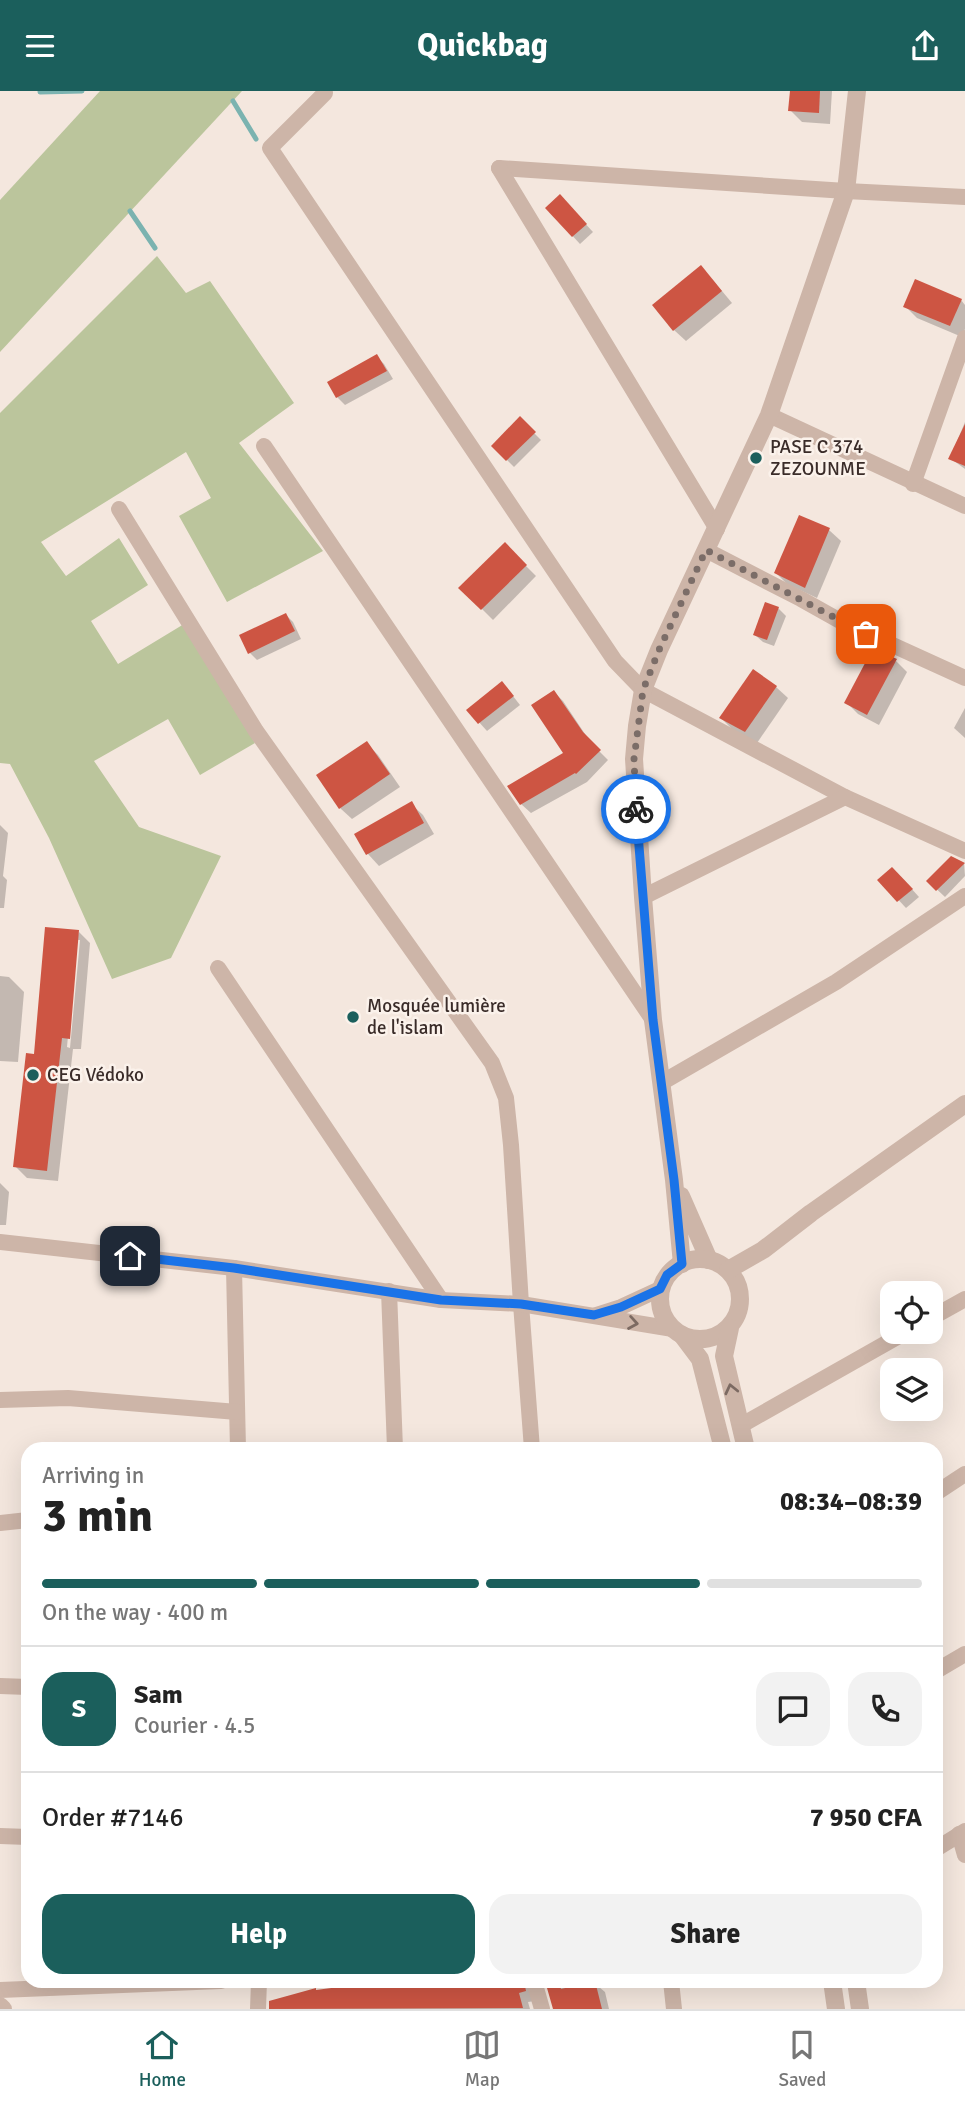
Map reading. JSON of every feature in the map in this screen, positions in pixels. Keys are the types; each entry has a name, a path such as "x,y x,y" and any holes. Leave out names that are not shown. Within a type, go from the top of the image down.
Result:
{"street":[{"path":"682,1264 653,1020 643,897 634,759 643,690 659,650 769,415 846,191 857,91"},
{"path":"325,93 270,148 615,661 643,690 845,797 965,851"},
{"path":"717,529 499,168 965,197"},
{"path":"913,484 965,338"},
{"path":"769,415 965,506"},
{"path":"264,446 653,1020"},
{"path":"119,509 256,731 492,1063 506,1098 532,1442"},
{"path":"706,550 842,622 965,678"},
{"path":"643,897 845,797"},
{"path":"661,1083 836,982 965,896"},
{"path":"218,968 441,1300"},
{"path":"732,1277 811,1213 965,1104"},
{"path":"674,1180 709,1260 732,1277 740,1302 730,1328 724,1356 744,1442"},
{"path":"0,1242 234,1268 441,1300 521,1304 594,1315 678,1332 697,1339 708,1339 730,1328"},
{"path":"709,1260 692,1260 667,1275 660,1289 661,1312 701,1359 721,1442"},
{"path":"234,1268 237,1442"},
{"path":"594,1315 621,1307 660,1289"},
{"path":"389,1291 395,1442"},
{"path":"943,1311 965,1299"},
{"path":"740,1426 885,1344"},
{"path":"0,1400 68,1398 237,1412"},
{"path":"943,1488 965,1474"},
{"path":"0,1523 21,1521"},
{"path":"943,1667 965,1654"},
{"path":"0,1686 21,1687"},
{"path":"943,1844 962,1832 965,1855"},
{"path":"0,1836 21,1837"},
{"path":"0,1990 49,1988"},
{"path":"258,2009 260,1988"},
{"path":"536,1988 542,2009"},
{"path":"671,1988 674,2009"},
{"path":"833,1988 836,2009"},
{"path":"857,1988 860,2009"}],"green space":[{"path":"100,91 242,91 0,352 0,200"},
{"path":"157,256 186,293 210,281 294,403 239,443 323,551 227,602 179,516 211,498 186,452 41,542 66,576 119,538 148,585 91,621 118,664 184,624 255,743 200,775 168,719 94,761 139,827 221,856 171,958 112,979 49,838 10,764 0,763 0,413"}],"building":[{"path":"790,91 820,91 819,113 788,111"},
{"path":"560,194 587,224 572,237 545,208"},
{"path":"701,265 722,291 673,331 652,305"},
{"path":"915,279 962,299 950,326 903,307"},
{"path":"377,354 387,371 336,398 327,382"},
{"path":"520,416 536,432 506,461 491,446"},
{"path":"965,424 965,466 948,459"},
{"path":"799,515 830,528 805,588 774,573"},
{"path":"505,542 527,565 481,610 458,588"},
{"path":"765,602 779,607 767,640 753,635"},
{"path":"286,613 295,631 248,654 239,635"},
{"path":"873,648 897,659 867,715 844,703"},
{"path":"753,669 777,686 745,732 719,718"},
{"path":"502,681 514,696 478,724 466,710"},
{"path":"554,690 583,732 601,750 576,774 520,805 507,786 563,753 531,705"},
{"path":"367,741 390,774 339,809 316,775"},
{"path":"412,801 424,823 366,855 354,834"},
{"path":"951,856 965,863 936,891 926,881"},
{"path":"892,867 913,889 897,902 877,880"},
{"path":"45,927 79,930 70,1039 62,1038 47,1171 13,1167 26,1053 34,1054"},
{"path":"525,1988 526,1991 519,1993 523,2008 269,2009 269,2001 316,1990"},
{"path":"547,1988 597,1988 602,2009 553,2009"}],"waterway":[{"path":"40,92 82,91"},
{"path":"233,101 256,139"},
{"path":"130,211 155,248"}],"way so far":[{"path":"636,809 634,759 643,690 706,550 866,634"}],"place":[{"name":"PASE C 374 ZEZOUNME","path":"756,458"},
{"name":"Mosquée lumière de l'islam","path":"353,1017"},
{"name":"CEG Védoko","path":"33,1075"}],"route":[{"path":"130,1256 234,1268 441,1300 521,1304 594,1315 621,1307 660,1289 667,1275 682,1264 653,1020 636,809"}]}
